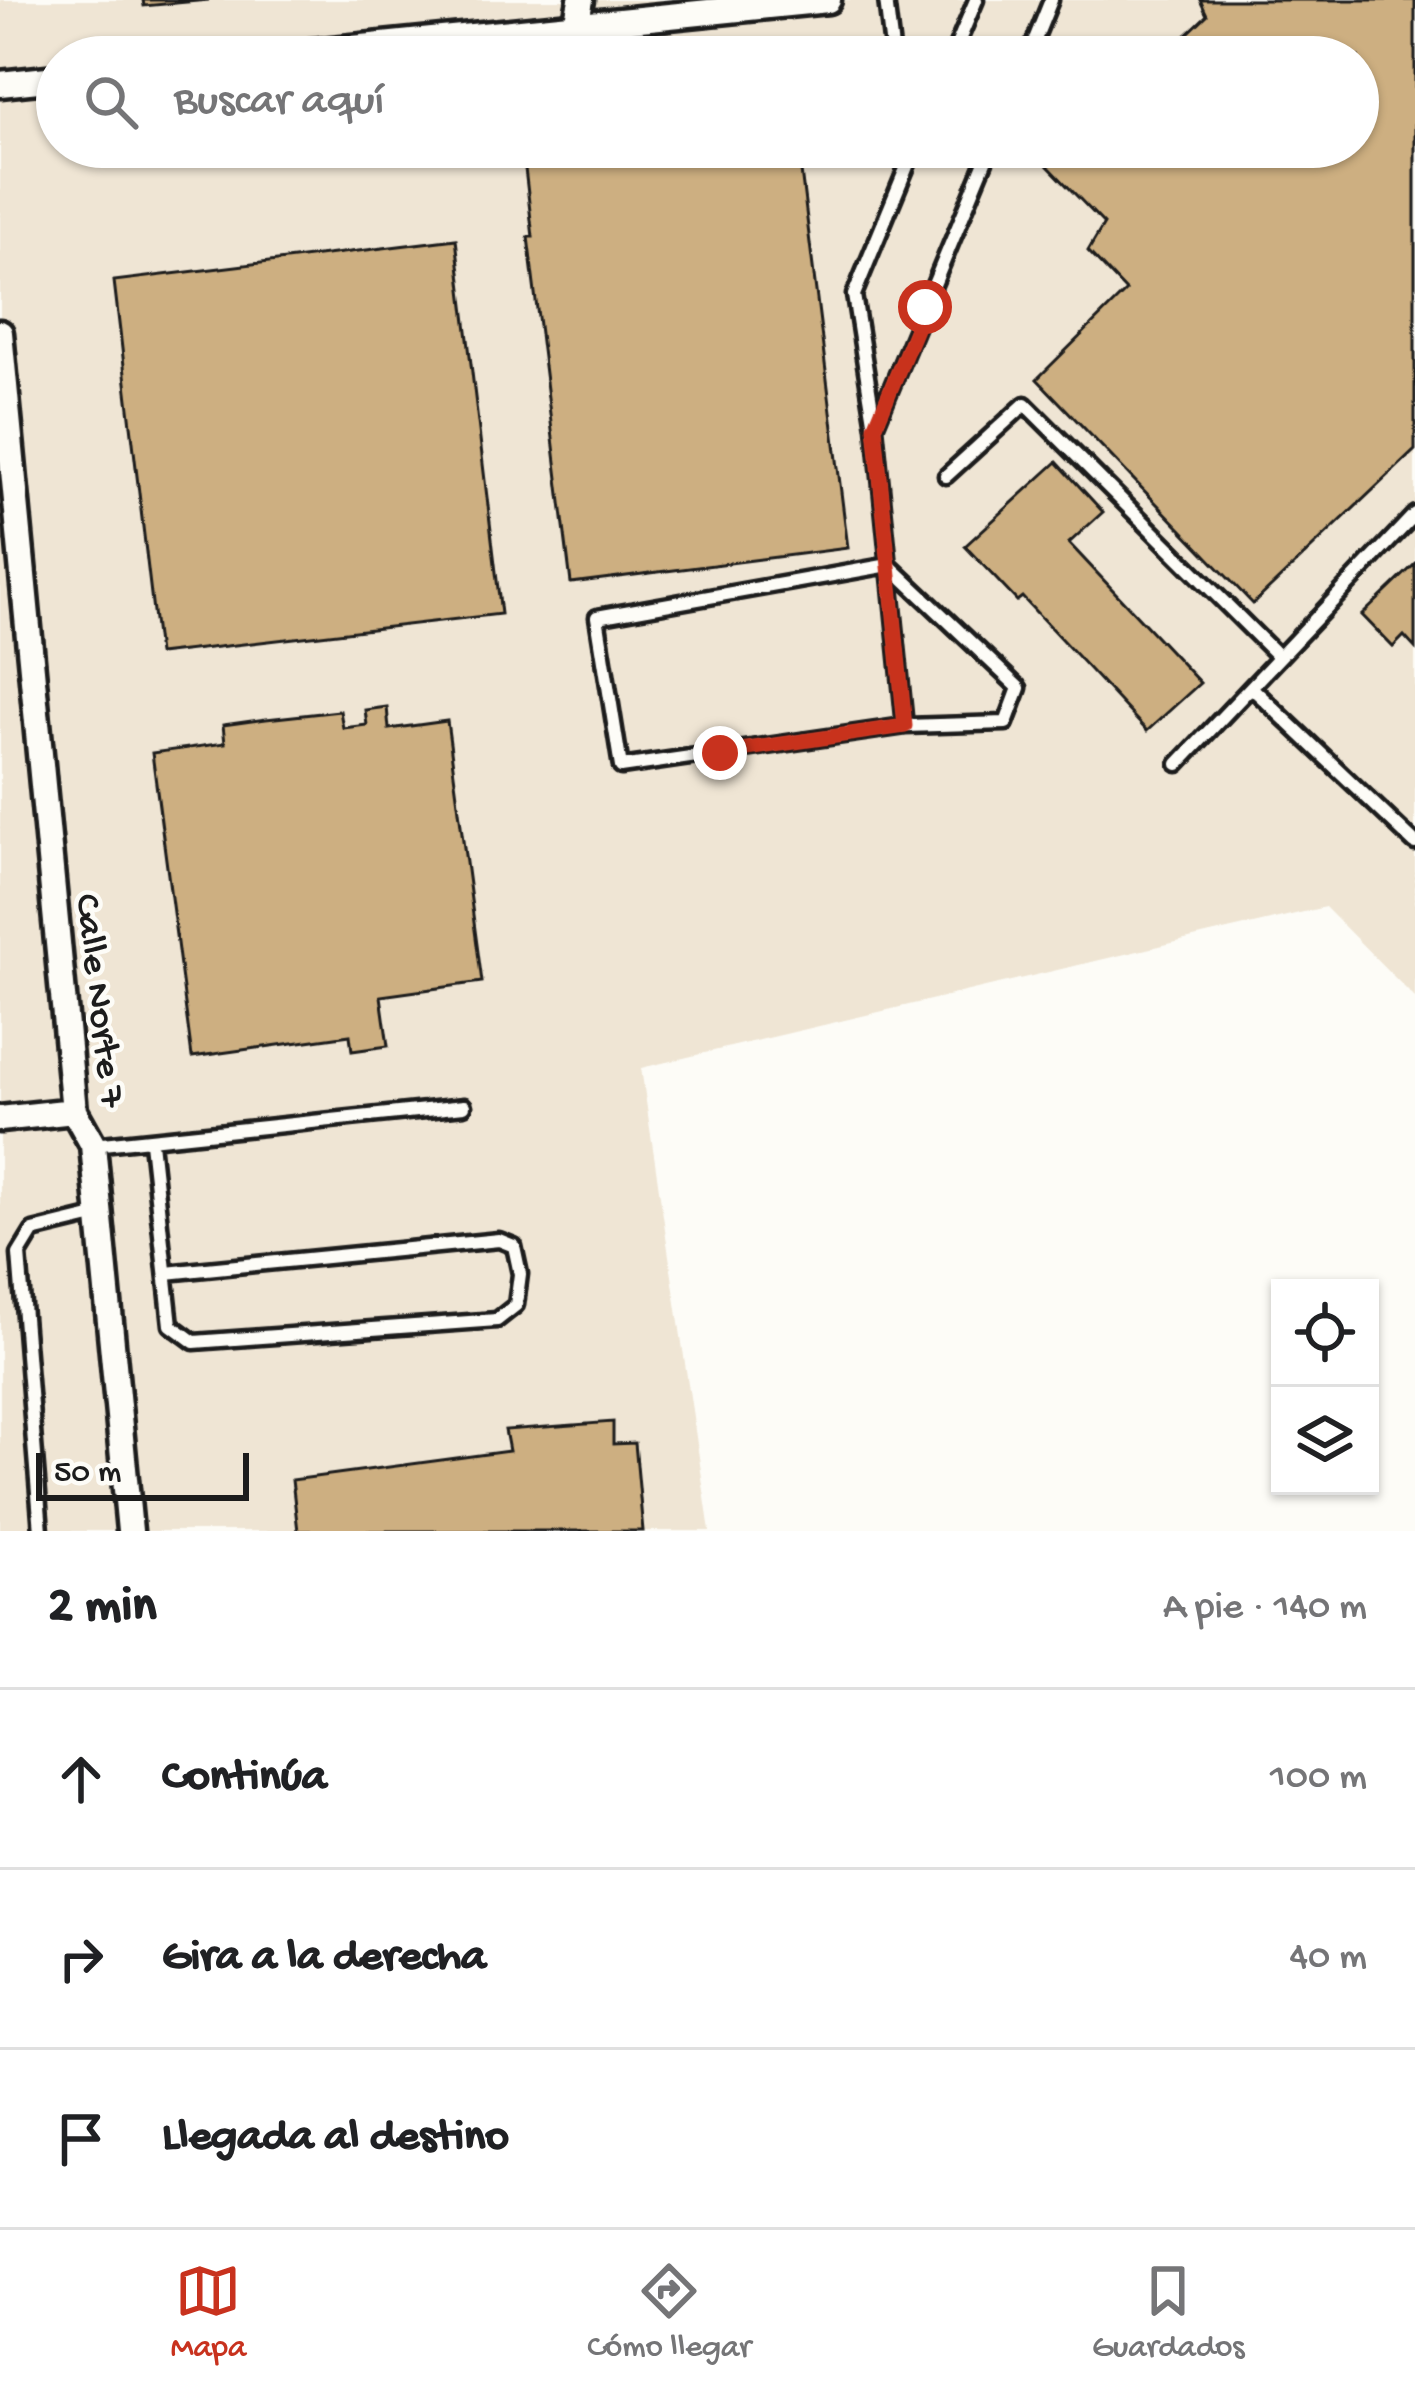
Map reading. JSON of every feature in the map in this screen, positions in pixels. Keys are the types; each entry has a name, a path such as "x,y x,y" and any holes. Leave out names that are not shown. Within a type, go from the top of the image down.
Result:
{"street":[{"path":"413,36 579,13 828,0"},
{"path":"0,83 36,80"},
{"name":"Calle Norte 7","path":"0,333 74,1111 93,1145 130,1531"},
{"path":"0,1120 74,1111"}],"lane":[{"path":"886,0 890,36"},
{"path":"961,36 976,0"},
{"path":"1036,36 1051,0"},
{"path":"905,726 875,427 854,296 906,168"},
{"path":"875,427 982,168"},
{"path":"946,476 1025,404 1279,657"},
{"path":"1178,764 1415,514"},
{"path":"889,566 1019,688 1006,723 905,726 622,766 597,617 889,566"},
{"path":"1251,687 1415,843"},
{"path":"93,1145 464,1106"},
{"path":"151,1142 171,1325 194,1342 497,1320 516,1305 520,1274 514,1246 499,1240 166,1273"},
{"path":"41,1531 19,1254 33,1232 100,1214"}],"shaded area":[{"path":"0,0 1415,0 1415,998 1325,907 641,1068 710,1531 0,1531"}],"building":[{"path":"143,0 209,0 144,6"},
{"path":"1200,0 1415,0 1415,450 1253,604 1037,379 1126,291 1088,251 1104,224 1050,168 1379,168 1379,36 1185,36 1207,15"},
{"path":"525,168 801,168 848,548 571,583 528,237 533,237"},
{"path":"456,239 501,614 158,654 114,281"},
{"path":"1057,462 1103,512 1069,543 1200,683 1147,731 1022,597 1017,601 965,546"},
{"path":"1415,564 1415,648 1404,636 1393,647 1362,615"},
{"path":"387,707 389,729 447,721 482,982 381,996 388,1046 352,1051 350,1035 192,1057 152,753 225,743 223,725 340,711 343,728 367,725 365,710"},
{"path":"613,1422 613,1444 635,1443 643,1531 298,1531 292,1480 509,1451 505,1430"}],"route":[{"path":"720,753 905,726 875,427 925,307"}]}
